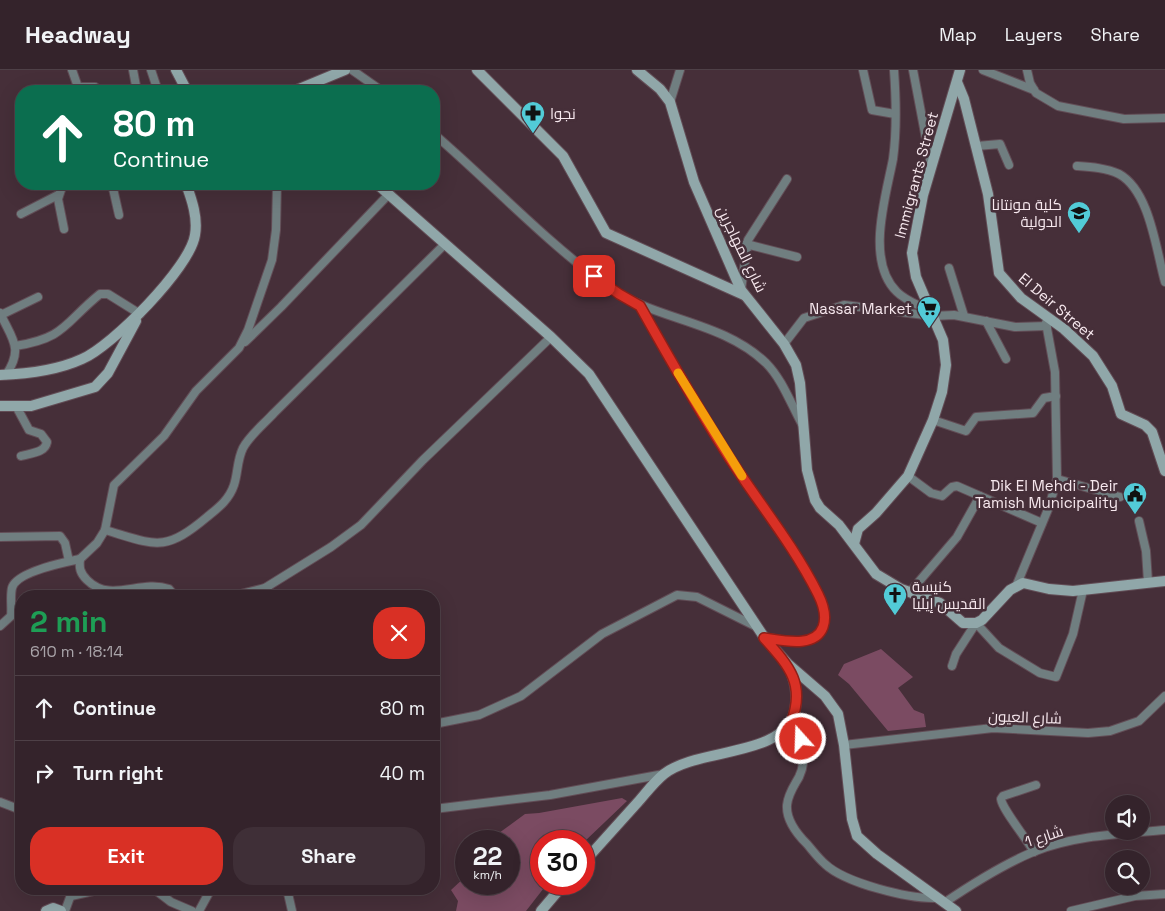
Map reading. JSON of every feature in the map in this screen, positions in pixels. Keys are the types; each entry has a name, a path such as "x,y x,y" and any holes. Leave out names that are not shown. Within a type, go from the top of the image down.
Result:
{"street":[{"path":"72,70 77,85"},
{"path":"133,70 136,85"},
{"path":"151,70 156,85"},
{"path":"176,70 184,85"},
{"path":"309,85 345,70"},
{"path":"352,70 373,85"},
{"path":"477,70 563,156 606,233 742,292 746,244 787,180"},
{"name":"شارع المهاجرين","path":"637,70 660,89 670,102 694,182 742,292 784,344 796,366 800,383 805,430 807,470 815,500 826,515 839,525 876,574 893,585 940,603 963,623 976,623"},
{"path":"670,102 680,70"},
{"path":"863,70 872,110 895,114"},
{"path":"894,70 893,158 882,210 882,266 895,291 931,313"},
{"path":"913,70 932,167"},
{"name":"Immigrants Street","path":"860,527 876,513 908,476 933,420 942,392 946,365 942,340 916,277 912,253 916,225 960,70"},
{"path":"983,70 1034,90 1052,104 1092,114 1124,119 1165,118"},
{"path":"1029,70 1029,79 1034,90"},
{"name":"El Deir Street","path":"957,82 964,98 977,146 991,209 999,273 1021,298 1064,329 1092,356 1112,386 1121,414 1145,424 1152,432 1165,471"},
{"path":"440,139 570,258 607,286 640,306 691,321 732,338 752,351 767,364 778,379 805,430"},
{"path":"977,146 1000,144 1009,165"},
{"path":"1077,166 1117,173 1134,187 1146,211 1165,282"},
{"path":"60,190 58,195 64,228"},
{"path":"113,190 119,215"},
{"path":"3,375 60,366 84,359 139,315 171,278 194,242 196,229 195,213 188,190"},
{"path":"239,348 256,314 272,260 276,230 277,190"},
{"path":"383,190 551,337 589,374 755,626 788,664 806,677 832,704 838,714 844,745 850,801 858,836 877,854 956,911"},
{"path":"21,214 58,195"},
{"path":"0,626 11,616 11,590 15,582 38,570 80,559 96,543 104,530 114,485 164,436 196,391 281,307 388,195"},
{"path":"104,530 147,542 166,543 190,532 220,507 234,486 238,462 247,442 445,244"},
{"path":"746,244 796,257"},
{"path":"949,268 964,316"},
{"path":"15,346 35,343 56,335 100,294 108,294 139,315"},
{"path":"3,375 15,361 15,346 0,314 38,297"},
{"path":"784,344 804,318 844,305 964,316 1015,327 1047,326"},
{"path":"640,306 695,403 785,539 823,605 823,626 816,636 799,641 764,638"},
{"path":"0,406 16,406 52,401 96,387 108,373 139,315"},
{"path":"952,666 956,654 976,623 1017,584 1042,523 1057,479 1055,372 1044,315"},
{"path":"986,321 1006,359"},
{"path":"257,590 265,588 331,548 361,525 430,453 551,337"},
{"path":"933,420 964,432 968,431 976,417 1029,414 1036,411 1044,398 1056,396"},
{"path":"16,406 29,430 41,434 47,442 47,446 41,451 21,456"},
{"path":"908,476 931,494 942,496 955,486 1042,523"},
{"path":"1057,479 1120,497"},
{"path":"910,592 957,537 980,496"},
{"path":"1140,521 1146,551 1148,582"},
{"path":"839,525 846,528 860,527"},
{"path":"854,544 856,532 860,527"},
{"path":"0,537 60,536 65,543 69,561"},
{"path":"80,559 79,570 84,578 101,590"},
{"path":"1017,584 1030,583 1049,589 1083,590 1165,581"},
{"path":"127,590 154,586 170,590"},
{"path":"976,623 999,648 1040,673 1056,677 1072,634 1083,590"},
{"path":"440,723 479,715 521,696 602,634 659,602 677,595 697,597 755,626"},
{"path":"440,808 550,795 664,774 705,758 771,739 786,730 791,723 797,692 795,679 788,664"},
{"name":"شارع العيون","path":"844,745 993,728 1088,733 1110,731 1139,721 1165,696"},
{"path":"791,723 801,739 803,758 800,774 790,792 787,806 790,822 802,839 826,865 852,880 908,896 940,901"},
{"path":"595,850 664,774"},
{"path":"1034,852 1020,828 1002,805 1001,799 1003,796 1036,785"},
{"path":"0,802 15,808"},
{"name":"شارع 1","path":"940,901 1034,852 1082,839 1165,830"},
{"path":"1071,911 1135,896 1165,894"},
{"path":"46,911 54,908 63,911 71,895"},
{"path":"162,895 171,902 192,911"},
{"path":"199,911 208,895"},
{"path":"288,895 292,911"},
{"path":"541,911 555,895"}],"shaded area":[{"path":"881,649 913,677 898,688 914,710 924,714 926,727 888,731 849,684 838,675 844,664"},
{"path":"622,798 627,801 595,832 595,830 530,830 530,895 538,895 526,911 456,911 458,901 451,890 455,886 455,895 520,895 520,830 503,830 525,814"}],"slow traffic":[{"path":"678,373 742,476"}],"place":[{"name":"نجوا","path":"533,134"},
{"name":"كلية مونتانا الدولية","path":"1079,234"},
{"name":"Nassar Market","path":"929,329"},
{"name":"Dik El Mehdi - Deir Tamish Municipality","path":"1135,515"},
{"name":"كنيسة القديس إيليا","path":"895,616"}],"route":[{"path":"594,276 640,306 695,403 785,539 823,605 823,626 816,636 806,641 764,638 788,664 795,679 796,704 791,723 801,739"}]}
